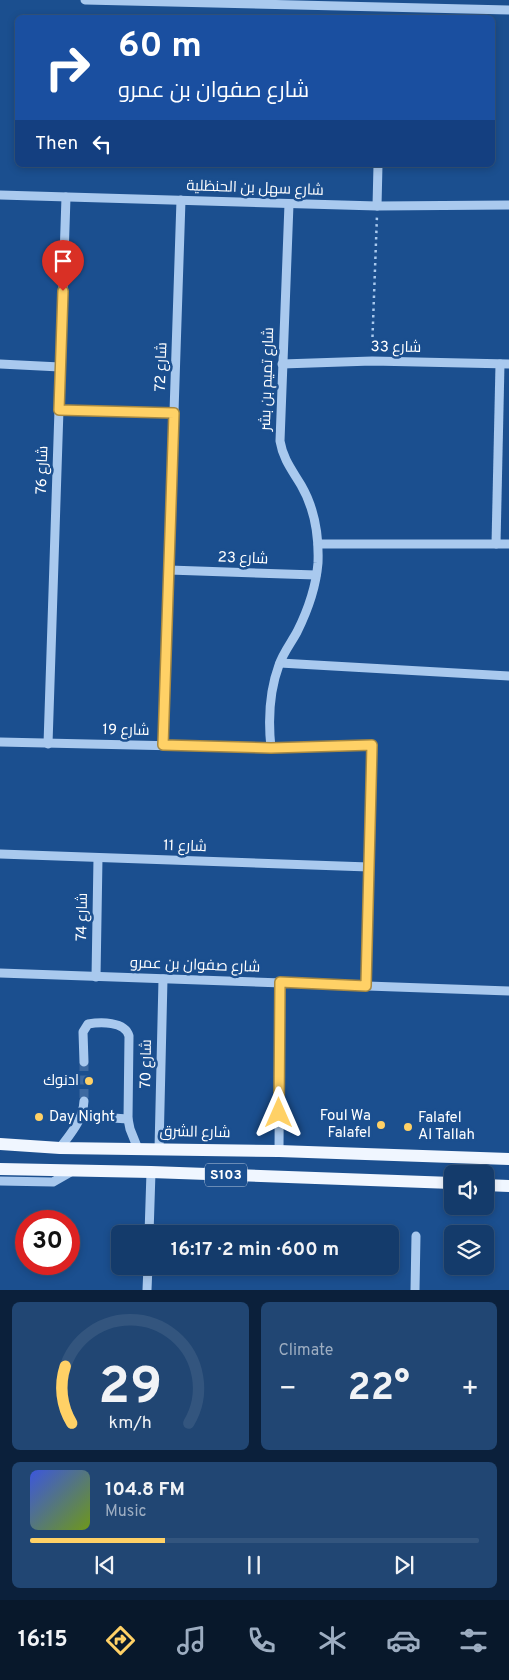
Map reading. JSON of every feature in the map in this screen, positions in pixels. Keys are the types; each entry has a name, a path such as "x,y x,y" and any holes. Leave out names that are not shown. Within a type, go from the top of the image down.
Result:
{"main road":[{"name":"شارع الشرق","path":"0,1144 60,1148 279,1151 509,1158"},
{"name":"S103","path":"0,1170 151,1172 444,1184"},
{"path":"494,1186 508,1187"}],"street":[{"path":"86,0 331,3 382,8 509,10"},
{"path":"382,8 382,15"},
{"path":"377,206 378,167"},
{"name":"شارع سهل بن الحنظلية","path":"0,194 289,204 509,206"},
{"name":"شارع 76","path":"48,744 66,196"},
{"name":"شارع 72","path":"163,745 181,200"},
{"name":"شارع تميم بن بشر","path":"271,748 269,713 274,679 280,663 305,616 311,599 316,575 318,544 312,508 302,486 284,460 280,441 289,204"},
{"name":"شارع 33","path":"282,364 372,361 505,364"},
{"path":"0,364 60,367"},
{"path":"496,544 505,364"},
{"path":"59,410 174,413"},
{"path":"318,544 509,544"},
{"name":"شارع 23","path":"169,570 316,575"},
{"path":"280,663 509,676"},
{"name":"شارع 19","path":"0,742 271,748 372,745 369,867"},
{"name":"شارع 11","path":"0,854 369,867"},
{"name":"شارع 74","path":"96,977 98,858"},
{"path":"366,986 369,867"},
{"name":"شارع صفوان بن عمرو","path":"0,973 509,991"},
{"name":"شارع 70","path":"159,1149 163,979"},
{"path":"279,1151 280,982"},
{"path":"84,1062 83,1032 88,1024 118,1025 126,1028 129,1036 128,1118 138,1149"},
{"path":"60,1148 78,1125 82,1116 84,1101"},
{"path":"82,1116 128,1118"},
{"path":"0,1181 53,1182 74,1170"},
{"path":"149,1225 151,1172"},
{"path":"415,1290 416,1236"},
{"path":"148,1275 148,1290"}],"path":[{"path":"372,361 377,206"}],"tunnel":[{"path":"84,1062 84,1101"}],"place":[{"name":"ادنوك","path":"89,1081"},
{"name":"Day Night","path":"39,1117"},
{"name":"Foul Wa Falafel","path":"381,1125"},
{"name":"Falafel Al Tallah","path":"408,1127"}],"route":[{"path":"63,291 59,410 174,413 163,745 271,748 372,745 366,986 280,982 279,1113"}]}
